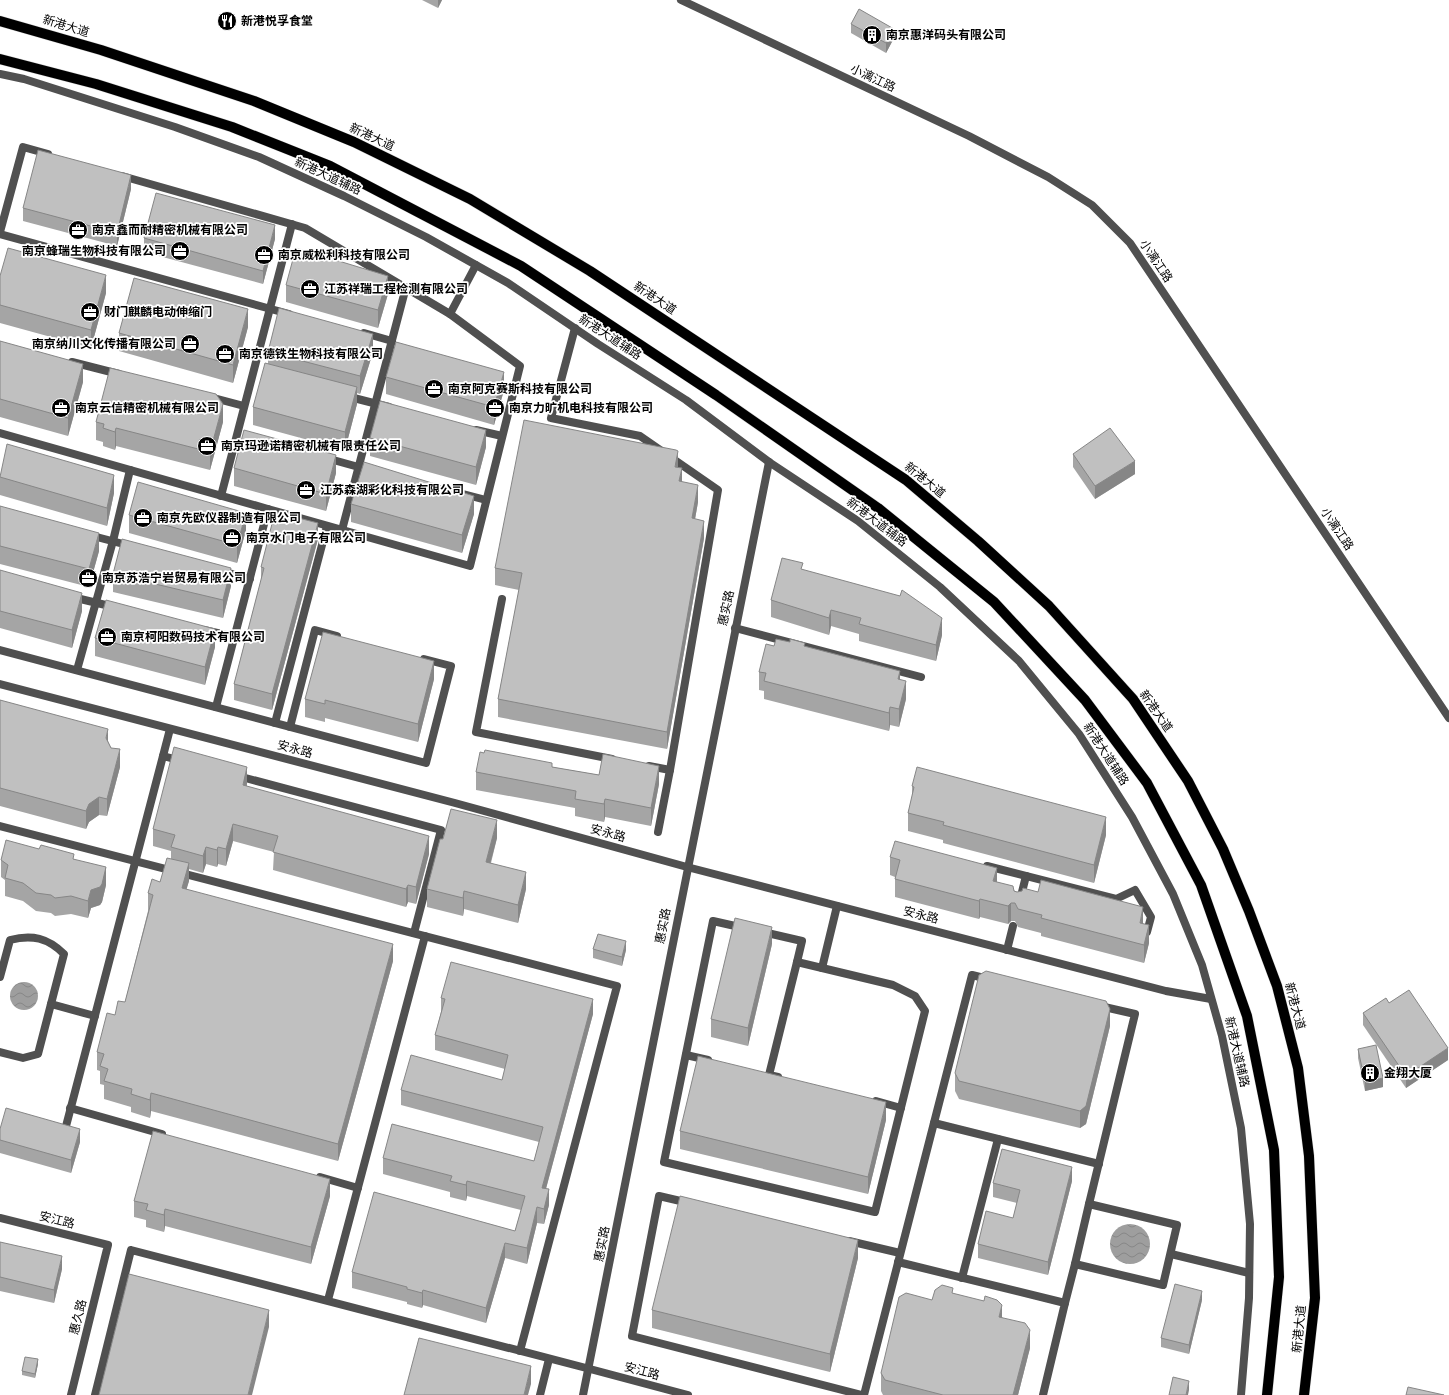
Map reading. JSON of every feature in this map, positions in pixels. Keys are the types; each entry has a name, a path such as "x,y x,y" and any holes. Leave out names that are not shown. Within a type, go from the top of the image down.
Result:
{"main road":[{"name":"新港大道","path":"0,21 101,50 254,101 354,142 470,199 590,271 906,480 978,541 1049,606 1133,699 1188,781 1223,849 1249,911 1277,986 1298,1068 1309,1156 1315,1298 1304,1395"},
{"name":"新港大道","path":"0,60 96,84 239,130 330,166 521,266 716,395 878,508 994,602 1085,700 1147,783 1201,885 1247,1016 1274,1150 1279,1277 1266,1395"}],"street":[{"name":"小漓江路","path":"681,0 969,136 1048,177 1092,205 1130,243 1449,718"},
{"name":"新港大道辅路","path":"0,74 24,79 175,127 259,157 344,196 419,233 508,283 686,400 769,462 858,521 940,587 1019,660 1074,728 1132,816 1173,894 1202,965 1222,1036 1241,1128 1250,1224 1249,1298 1241,1395"},
{"path":"53,156 23,147 0,233 300,317"},
{"path":"0,433 470,566 520,366 450,314 305,228 115,174"},
{"path":"221,496 240,436 244,406 257,373 269,308 292,224"},
{"path":"450,314 476,265"},
{"path":"342,530 406,287"},
{"path":"575,328 550,418 640,436 718,490 658,832"},
{"path":"354,331 392,341"},
{"path":"61,359 130,376"},
{"path":"198,394 244,406"},
{"path":"337,394 398,409"},
{"path":"465,427 502,436"},
{"path":"320,457 381,473"},
{"name":"惠实路","path":"584,1395 734,628 769,462"},
{"path":"77,670 113,541 130,470"},
{"path":"456,492 486,500"},
{"path":"216,707 268,509"},
{"path":"275,723 327,526"},
{"path":"83,533 136,548"},
{"path":"212,568 250,579"},
{"path":"67,596 120,609"},
{"path":"502,599 476,732 623,761"},
{"path":"196,628 235,637"},
{"path":"734,628 921,677"},
{"path":"290,727 315,630 346,638"},
{"path":"0,650 426,763 451,666 414,656"},
{"name":"安永路","path":"0,684 448,801 687,867 1166,991 1211,999"},
{"path":"51,1126 65,1130 170,729"},
{"path":"163,756 194,764"},
{"path":"639,764 670,770"},
{"path":"233,774 441,830 414,933"},
{"path":"0,826 617,986 520,1351"},
{"path":"982,865 1116,899 1136,890 1151,917 1147,932"},
{"path":"1018,905 1026,876"},
{"path":"822,968 837,906"},
{"path":"785,1079 766,1074 798,962 802,941 713,921 664,1162 875,1212 925,1010 915,996 893,985 798,962"},
{"path":"1007,950 1013,926"},
{"path":"0,977 10,940 25,936 53,943 64,954 38,1054 23,1058 0,1052"},
{"path":"328,1300 425,936"},
{"path":"698,1205 659,1196 632,1336 863,1395 972,975 994,980"},
{"path":"51,1004 95,1016"},
{"path":"1043,1395 1135,1014 1091,1004"},
{"path":"686,1055 716,1062"},
{"path":"870,1100 901,1108"},
{"path":"70,1108 169,1136"},
{"path":"934,1123 1099,1164"},
{"path":"962,1278 998,1139"},
{"path":"312,1175 358,1188"},
{"path":"1075,1264 1163,1285 1171,1254 1177,1225 1089,1204"},
{"name":"安江路","path":"0,1218 108,1245"},
{"path":"838,1238 900,1253"},
{"name":"惠久路","path":"71,1395 108,1245"},
{"name":"安江路","path":"96,1395 131,1250 328,1300 688,1395"},
{"path":"1171,1254 1249,1273"},
{"path":"898,1262 1065,1303"},
{"path":"540,1395 549,1359"}],"water":[{"path":"24,982 34,986 38,996 34,1006 24,1010 14,1006 10,996 14,986"},
{"path":"1134,1224 1141,1227 1147,1233 1150,1244 1149,1252 1141,1261 1134,1264 1126,1264 1119,1261 1111,1252 1110,1240 1113,1233 1122,1225"}],"building":[{"path":"859,9 894,29 886,43 851,24"},
{"path":"38,150 131,175 117,233 23,208"},
{"path":"156,193 275,225 263,271 144,238"},
{"path":"8,248 106,275 91,330 0,305 0,276"},
{"path":"296,248 388,276 378,310 286,285"},
{"path":"134,278 248,309 233,365 119,333"},
{"path":"279,308 373,334 360,376 268,352"},
{"path":"0,341 83,364 68,418 0,399"},
{"path":"396,342 504,372 494,407 386,377"},
{"path":"265,363 357,387 345,432 253,407"},
{"path":"110,368 216,394 223,404 210,452 116,428 115,432 103,428 104,424 96,422"},
{"path":"380,401 486,430 476,467 370,438"},
{"path":"524,420 676,450 678,451 675,467 682,468 679,481 698,485 692,518 704,521 667,732 498,699 522,573 495,568"},
{"path":"1110,428 1135,461 1095,486 1073,454"},
{"path":"244,430 336,455 326,494 234,468"},
{"path":"7,444 114,475 107,508 0,477"},
{"path":"364,462 474,496 462,535 351,504"},
{"path":"138,482 246,513 237,545 129,515"},
{"path":"0,506 99,533 89,569 0,546"},
{"path":"275,512 318,523 272,694 234,684 264,568 261,567"},
{"path":"122,539 231,568 223,600 113,574"},
{"path":"782,558 803,563 801,569 900,596 902,590 942,618 936,645 859,624 861,618 831,610 829,618 771,600"},
{"path":"0,570 82,593 72,630 0,611"},
{"path":"106,600 215,629 205,667 95,638"},
{"path":"323,632 434,661 418,724 325,700 325,704 305,699"},
{"path":"776,639 790,642 790,639 805,643 804,646 900,671 898,679 906,681 899,709 890,707 889,713 764,681 766,673 759,672 766,644 774,646"},
{"path":"0,700 108,729 106,738 111,748 120,749 107,799 99,797 89,804 86,811 0,788"},
{"path":"174,747 247,767 243,785 429,836 416,887 408,885 406,889 273,852 278,836 233,824 226,849 218,847 217,850 206,847 203,856 171,847 175,835 153,829"},
{"path":"485,750 552,763 552,767 599,775 603,754 659,766 651,808 605,799 604,804 575,799 576,791 476,772 480,752 484,753"},
{"path":"917,767 1106,817 1094,865 943,825 944,822 908,813 914,787 912,786"},
{"path":"451,809 497,820 486,862 526,872 518,905 464,891 463,898 427,889 440,839 443,839"},
{"path":"6,840 39,849 41,845 74,854 73,859 106,867 102,884 100,887 91,890 88,901 71,896 55,898 51,895 36,893 23,883 5,878 8,865 1,860"},
{"path":"895,841 997,868 993,881 1013,886 1014,891 1017,892 1022,891 1023,888 1038,892 1041,880 1143,907 1140,923 1149,925 1144,945 1041,918 1042,915 1018,909 1015,903 1011,903 1008,906 980,899 979,901 895,879 900,860 890,857"},
{"path":"167,858 189,863 182,888 393,944 338,1144 151,1093 150,1100 131,1094 132,1089 104,1081 108,1069 100,1066 104,1054 97,1052 107,1013 115,1015 118,1001 125,1002 153,895 148,893 152,879 160,882"},
{"path":"735,918 772,927 748,1028 711,1019"},
{"path":"598,934 626,941 622,957 593,949"},
{"path":"451,962 593,999 542,1188 549,1189 544,1209 537,1207 527,1248 505,1243 486,1308 423,1290 422,1293 407,1289 407,1287 352,1272 374,1192 515,1231 525,1196 467,1181 466,1185 450,1181 452,1176 383,1158 392,1124 534,1161 543,1127 401,1090 411,1055 502,1080 508,1055 435,1035 445,999 441,998"},
{"path":"986,971 1106,1001 1110,1009 1086,1106 1080,1111 959,1081 955,1073 979,975"},
{"path":"1409,990 1448,1048 1406,1076 1363,1013 1386,998 1389,1003"},
{"name":"金翔大厦","path":"1376,1045 1383,1078 1365,1082 1358,1049"},
{"path":"698,1056 886,1102 868,1177 680,1131"},
{"path":"6,1108 80,1129 71,1160 0,1140 0,1129"},
{"path":"153,1131 330,1179 311,1247 165,1209 164,1215 146,1210 148,1204 134,1201"},
{"path":"1002,1149 1072,1167 1048,1262 978,1244 986,1211 1013,1218 1020,1190 993,1183"},
{"path":"680,1196 858,1240 830,1354 652,1310"},
{"path":"0,1242 62,1256 54,1290 0,1277"},
{"path":"129,1274 269,1310 248,1395 99,1395"},
{"path":"1175,1284 1202,1291 1189,1345 1161,1338"},
{"path":"942,1285 953,1288 952,1293 984,1301 985,1296 997,1300 1002,1305 999,1317 1025,1323 1030,1330 1013,1395 943,1395 885,1380 881,1373 899,1297 906,1293 932,1300 935,1290"},
{"path":"419,1338 531,1366 524,1395 404,1395"},
{"path":"25,1357 38,1359 35,1374 22,1371"},
{"path":"1173,1377 1189,1381 1186,1395 1169,1395"},
{"path":"1408,1387 1444,1395 1406,1395"}],"place":[{"name":"新港悦孚食堂","path":"227,21"},
{"name":"南京惠洋码头有限公司","path":"872,35"},
{"name":"南京鑫而耐精密机械有限公司","path":"78,230"},
{"name":"南京蜂瑞生物科技有限公司","path":"180,251"},
{"name":"南京威松利科技有限公司","path":"264,255"},
{"name":"江苏祥瑞工程检测有限公司","path":"310,289"},
{"name":"财门麒麟电动伸缩门","path":"90,312"},
{"name":"南京纳川文化传播有限公司","path":"190,344"},
{"name":"南京德铁生物科技有限公司","path":"225,354"},
{"name":"南京阿克赛斯科技有限公司","path":"434,389"},
{"name":"南京云信精密机械有限公司","path":"61,408"},
{"name":"南京力旷机电科技有限公司","path":"495,408"},
{"name":"南京玛逊诺精密机械有限责任公司","path":"207,446"},
{"name":"江苏森湖彩化科技有限公司","path":"306,490"},
{"name":"南京先欧仪器制造有限公司","path":"143,518"},
{"name":"南京水门电子有限公司","path":"232,538"},
{"name":"南京苏浩宁岩贸易有限公司","path":"88,578"},
{"name":"南京柯阳数码技术有限公司","path":"107,637"},
{"name":"金翔大厦","path":"1370,1073"}]}
